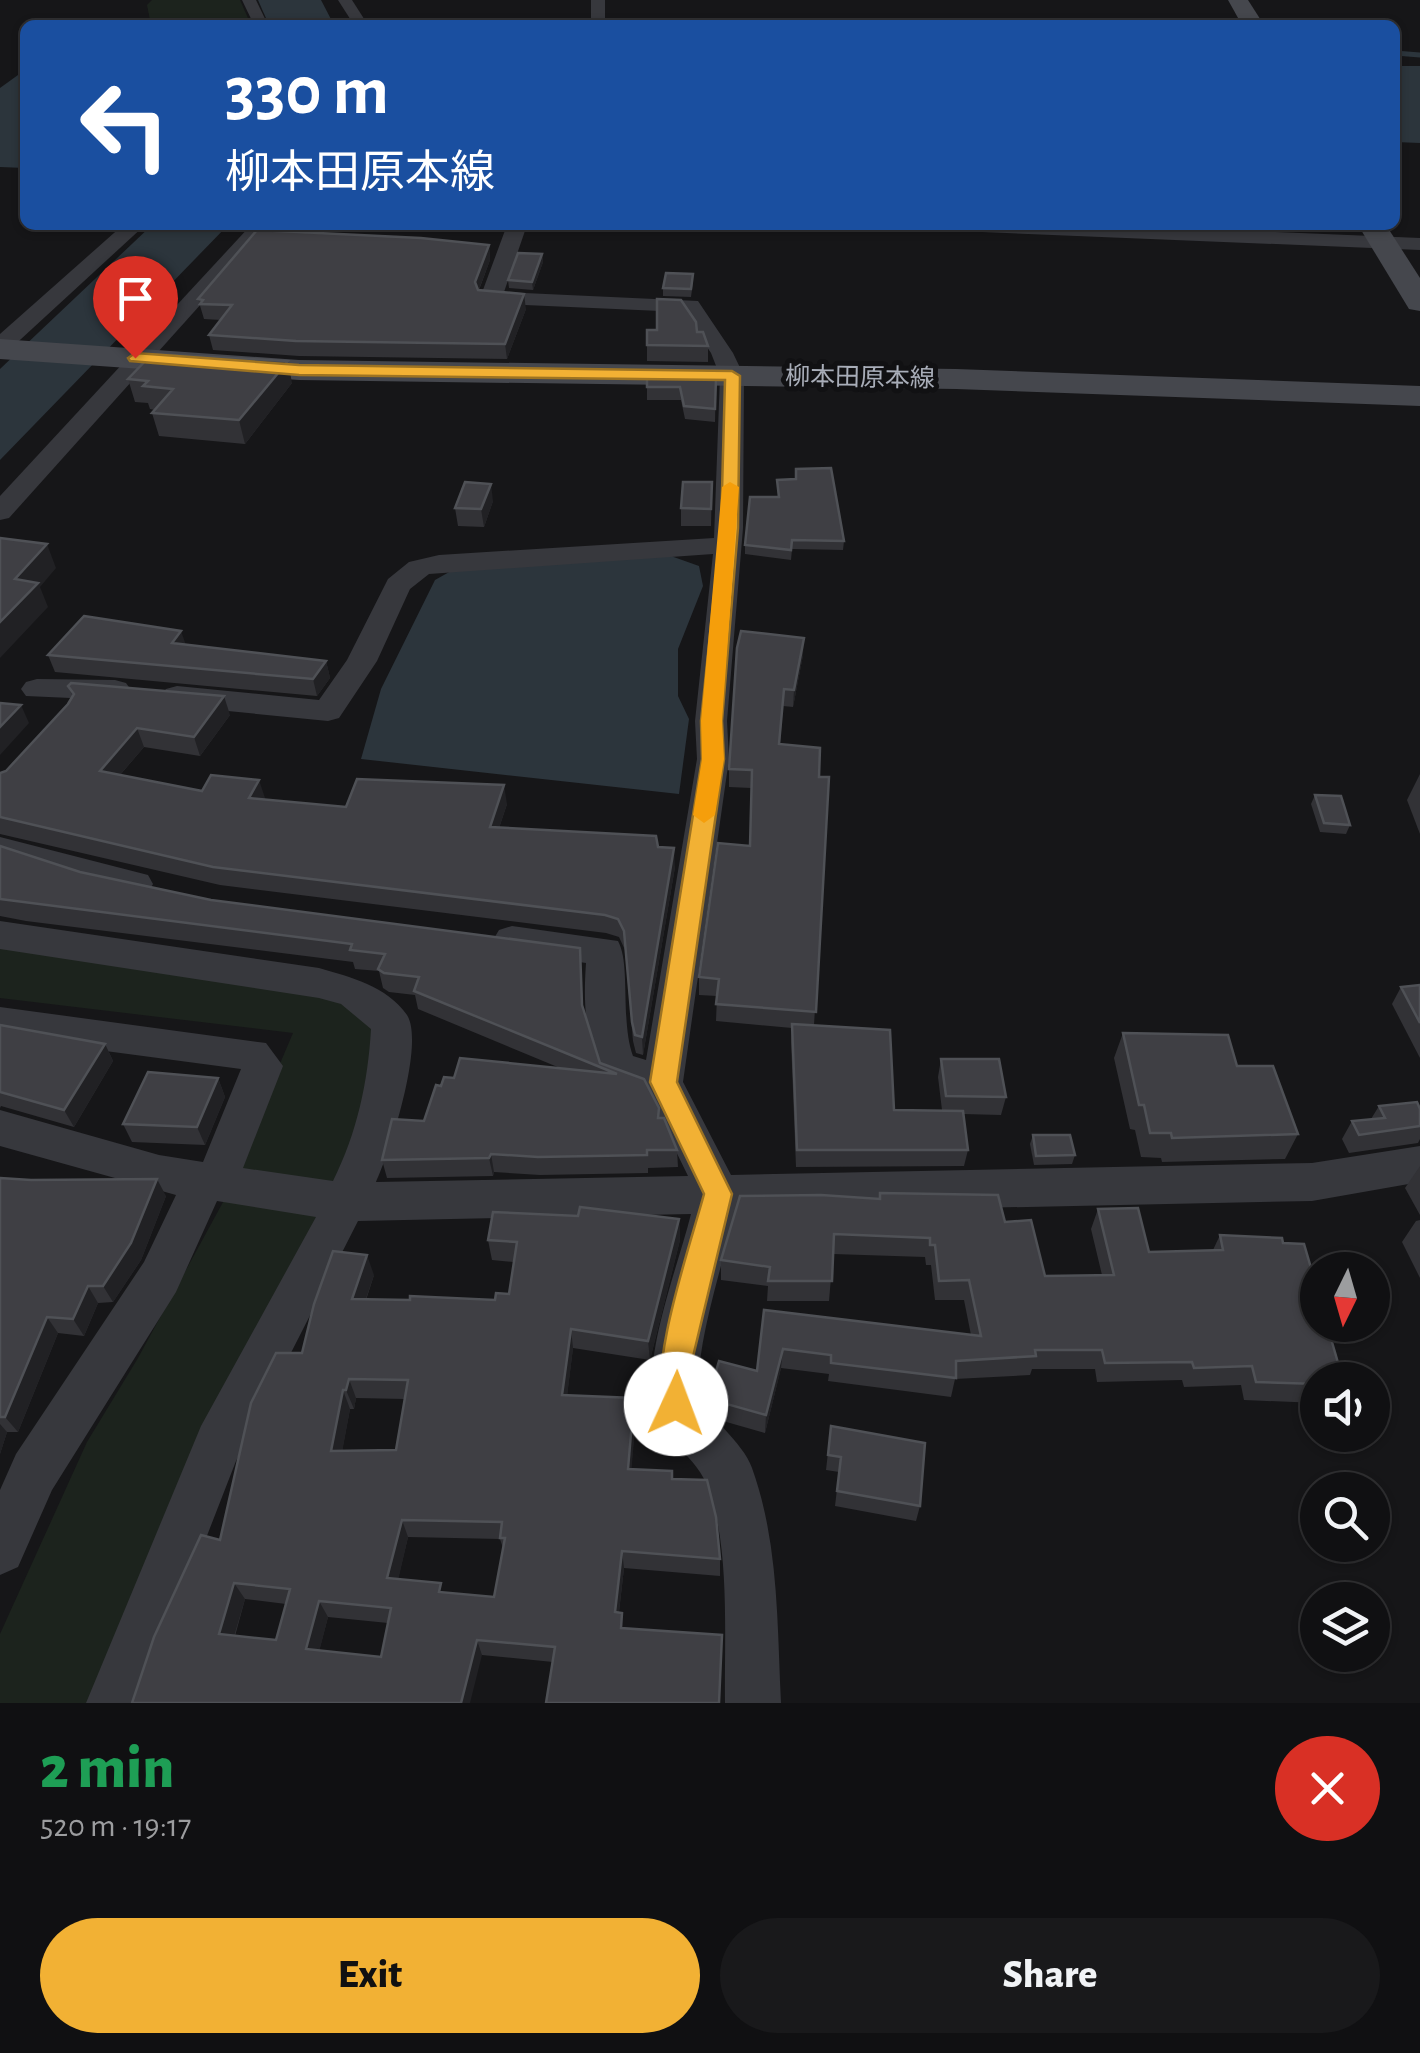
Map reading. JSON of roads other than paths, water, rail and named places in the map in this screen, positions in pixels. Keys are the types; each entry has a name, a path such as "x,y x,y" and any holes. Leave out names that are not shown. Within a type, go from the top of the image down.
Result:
{"main road":[{"path":"1377,234 1420,302"},
{"name":"柳本田原本線","path":"2,348 299,370 956,379 1420,396"}],"street":[{"path":"2,348 130,230"},
{"path":"1191,230 1377,234 1420,244"},
{"path":"0,512 139,358 263,232"},
{"path":"505,239 491,298 690,306 722,353 732,376 728,545 711,721 713,759 664,1082 718,1194 676,1361 676,1404 728,1470 748,1557 753,1703"},
{"path":"54,724 62,713 37,689 96,688 328,712 362,661 398,585 418,568 439,563 728,545"},
{"path":"0,849 163,890"},
{"path":"0,935 319,983 354,993 391,1023 392,1054 370,1145 345,1202 264,1348 207,1466 114,1703"},
{"path":"480,936 605,951 604,1024 608,1049 619,1068 664,1082"},
{"path":"0,1022 252,1054 264,1066 210,1182 160,1276 34,1472 0,1549"},
{"path":"0,1128 159,1174 345,1202 1312,1182 1420,1164"}],"waterway":[{"path":"1400,53 1420,55"}]}
